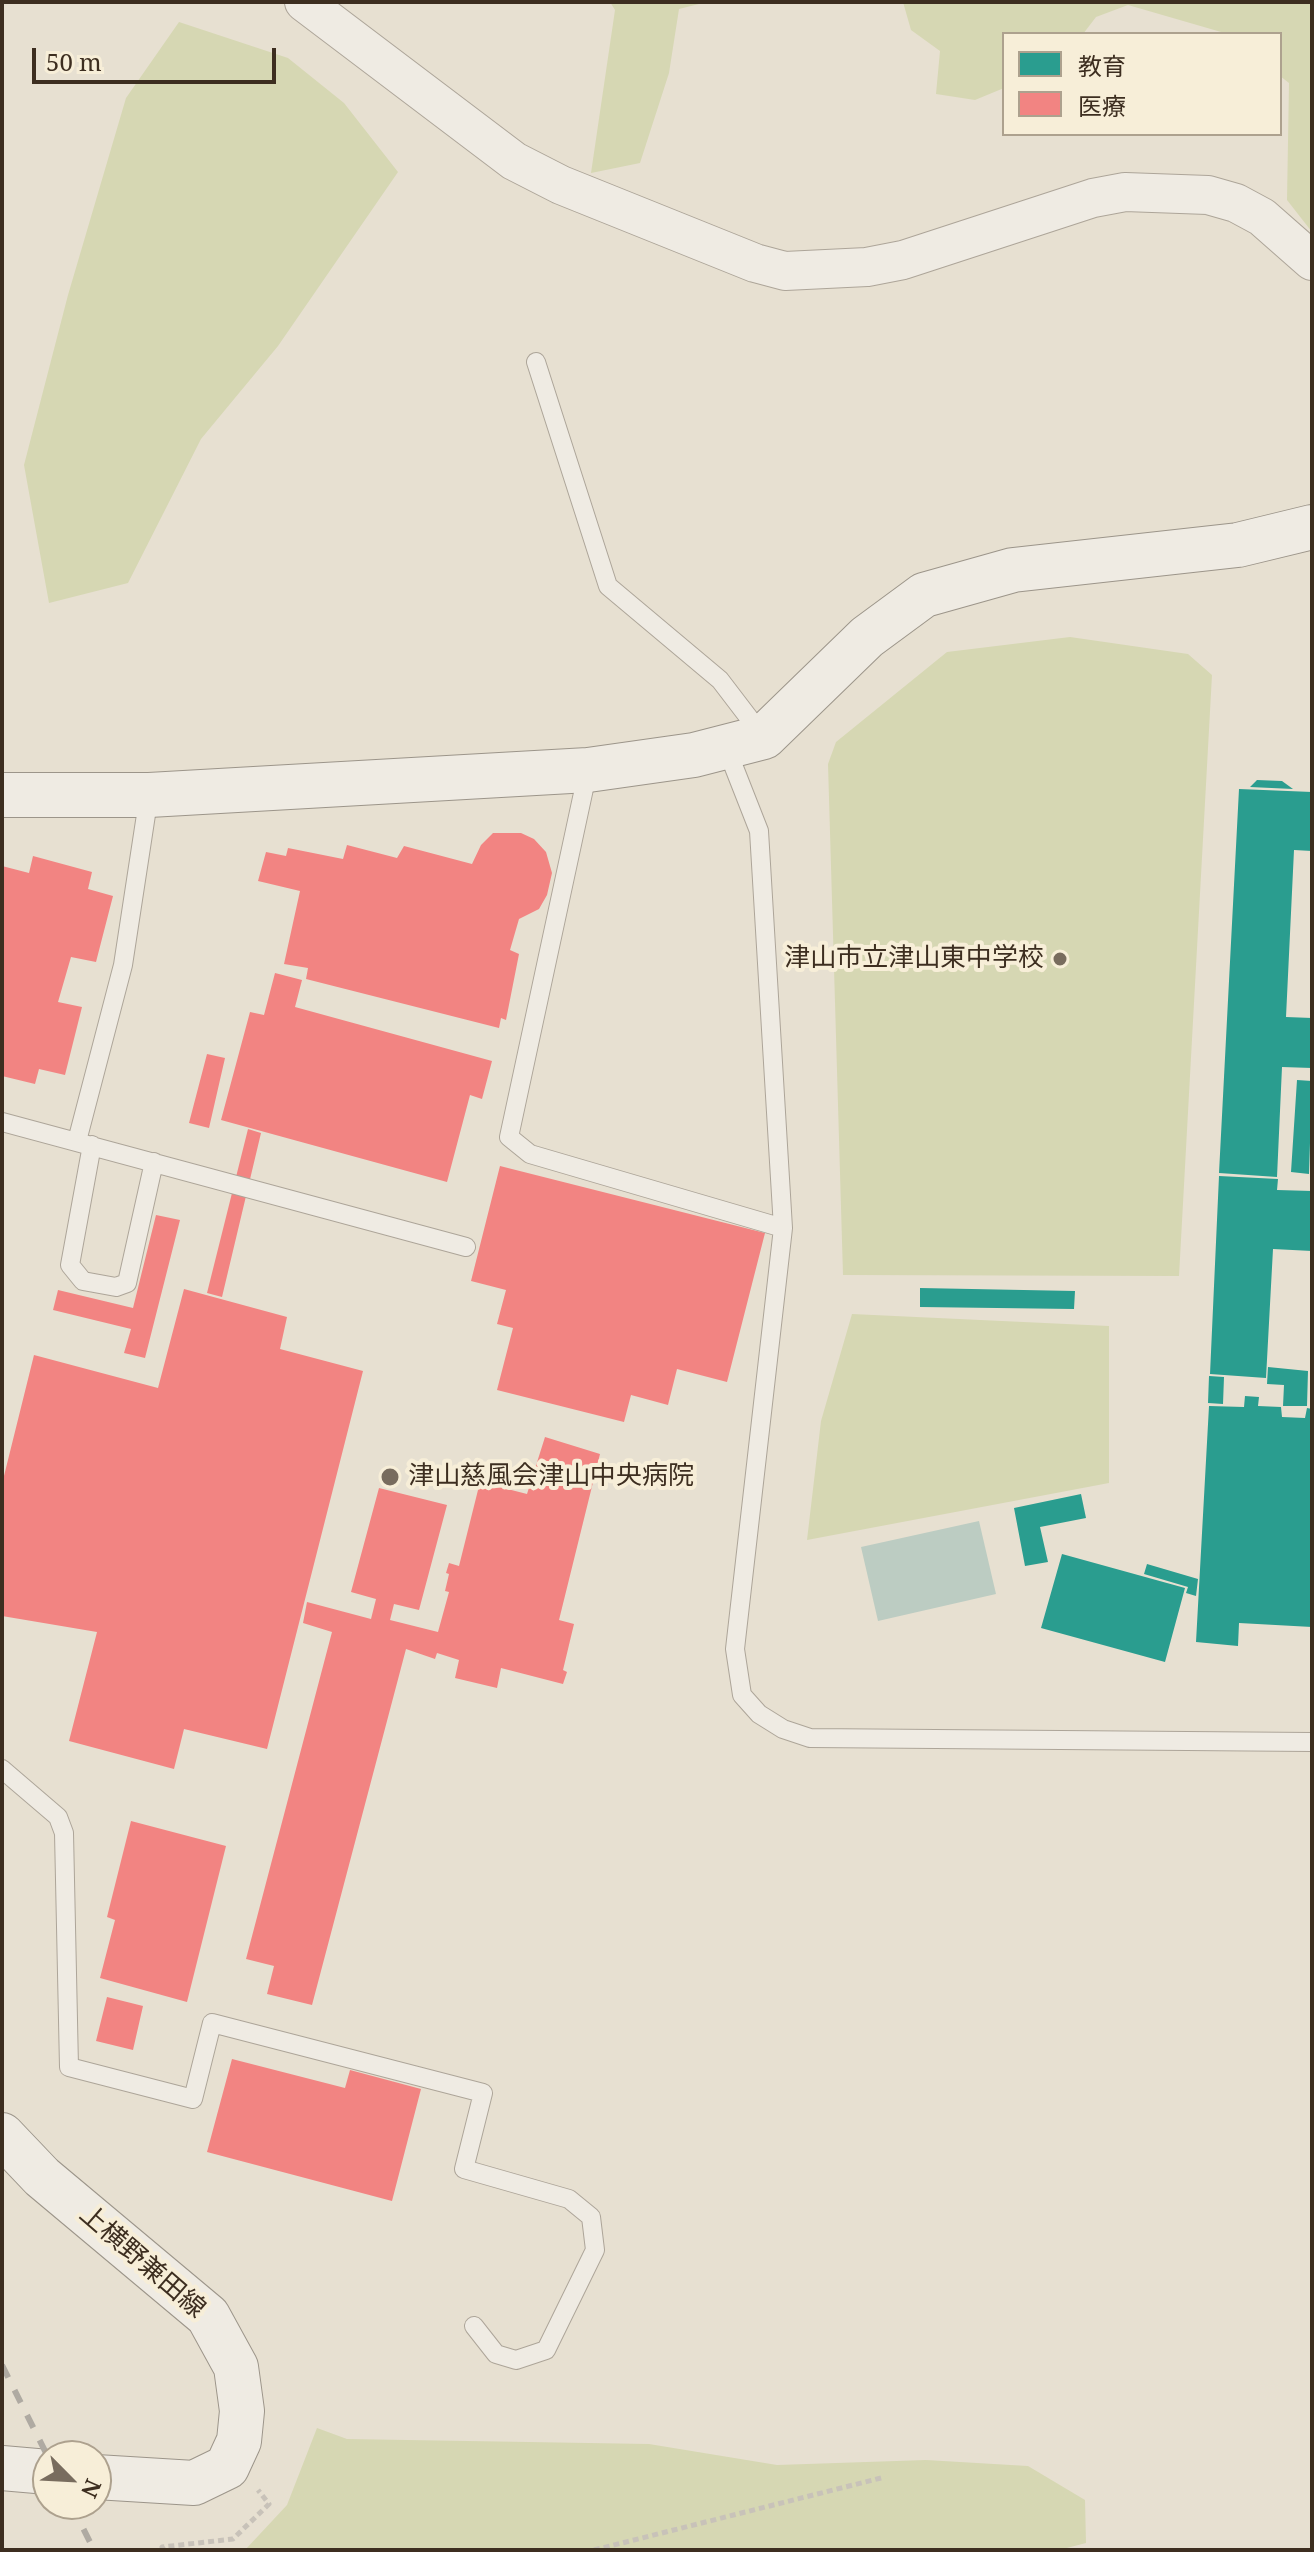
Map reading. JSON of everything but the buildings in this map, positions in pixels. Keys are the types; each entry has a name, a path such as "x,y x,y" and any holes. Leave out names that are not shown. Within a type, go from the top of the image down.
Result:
{"street":[{"path":"304,2 514,161 561,185 785,271 867,267 903,260 1093,198 1125,192 1208,195 1236,203 1262,217 1312,261"},
{"path":"2,795 149,795 644,765 745,742 867,637 924,595 1013,570 1238,545 1312,527"},
{"name":"上横野兼田線","path":"2,2135 42,2177 208,2316 236,2367 241,2426 239,2441 227,2467 194,2483 112,2478"},
{"path":"2,2468 32,2471"}],"lane":[{"path":"536,362 608,586 720,680 745,742 759,831 783,1228 735,1649 742,1695 759,1714 783,1729 810,1738 1312,1742"},
{"path":"588,770 509,1137 530,1154 783,1228"},
{"path":"149,795 123,965 84,1143 70,1265 83,1281 116,1287 127,1283 154,1162"},
{"path":"2,1122 466,1247"},
{"path":"2,1769 58,1817 64,1833 69,2067 193,2099 212,2023 483,2093 464,2169 569,2199 591,2217 595,2250 546,2350 516,2360 496,2354 474,2326"}],"path":[{"path":"594,2550 885,2477"},
{"path":"164,2550 162,2547 233,2539 269,2504 258,2490"}],"green space":[{"path":"610,2 707,2 679,9 669,73 640,163 591,173 615,10"},
{"path":"903,2 1312,2 1312,232 1287,200 1289,83 1282,78 1282,32 1221,32 1128,5 1096,17 1085,32 1002,32 1002,89 975,100 936,94 940,51 911,30"},
{"path":"179,22 288,58 344,103 398,172 278,346 201,439 128,583 49,603 24,465 68,295 126,98"},
{"path":"1070,637 1188,654 1212,675 1179,1276 843,1275 828,764 836,742 947,652"},
{"path":"852,1314 1109,1326 1109,1483 807,1540 821,1421"},
{"path":"317,2428 347,2439 649,2444 777,2465 926,2460 1028,2466 1085,2500 1086,2543 1059,2550 245,2550 287,2505"}],"shaded area":[{"path":"979,1521 996,1594 878,1621 861,1547"}],"railway":[{"path":"2,2365 40,2440"},
{"path":"79,2520 94,2550"}],"place":[{"name":"津山市立津山東中学校","path":"1060,959"},
{"name":"津山慈風会津山中央病院","path":"390,1477"}]}
